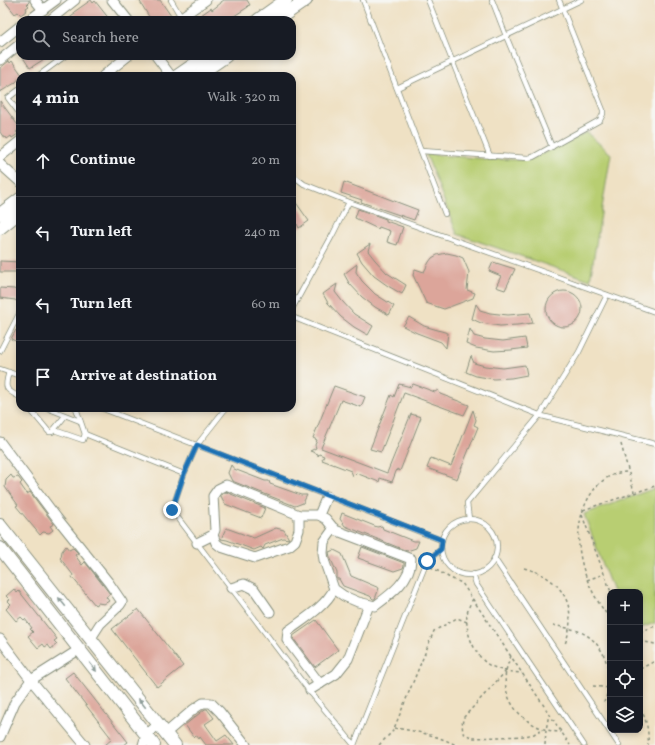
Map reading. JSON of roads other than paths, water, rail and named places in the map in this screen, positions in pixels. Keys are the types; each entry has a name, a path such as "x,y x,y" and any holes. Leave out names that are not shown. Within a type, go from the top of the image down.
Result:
{"main road":[{"path":"264,16 286,0"},
{"path":"283,16 306,0"},
{"path":"183,72 200,60"},
{"path":"203,72 220,60"},
{"path":"0,214 16,202"},
{"path":"0,228 16,215"},
{"path":"0,525 175,745"},
{"path":"0,548 80,650 144,740 154,745"}],"street":[{"path":"35,0 43,10"},
{"path":"35,16 56,0"},
{"path":"55,16 75,0"},
{"path":"112,0 125,16"},
{"path":"183,16 206,0"},
{"path":"0,29 3,39 16,29"},
{"path":"0,60 16,47"},
{"path":"108,72 123,60"},
{"path":"159,60 168,72"},
{"path":"0,157 16,144"},
{"path":"0,164 16,178"},
{"path":"0,442 122,602 100,624 87,634"},
{"path":"197,543 212,535 215,530 213,496 218,489 226,485 299,515 319,515 326,519 334,528 411,559 408,570 397,589 375,606 344,596 334,589 323,553 324,542 334,528"},
{"path":"319,515 327,496"},
{"path":"212,535 216,543 221,547 255,558 289,546 295,541 299,530 299,515"},
{"path":"231,588 244,584 254,589 270,612"},
{"path":"320,684 287,640 288,631 322,605 334,589"},
{"path":"310,690 336,674 348,659 369,605"},
{"path":"0,639 31,680 85,745"},
{"path":"0,737 15,702 31,680 80,650"},
{"path":"144,740 203,703 211,703 246,745"}],"lane":[{"path":"171,0 178,16"},
{"path":"363,0 445,214"},
{"path":"428,0 490,156"},
{"path":"492,0 552,147"},
{"path":"421,151 528,158 552,147 600,120 603,114 559,0"},
{"path":"397,88 581,0"},
{"path":"43,72 60,60"},
{"path":"16,92 8,98 16,109"},
{"path":"296,177 304,184 349,202 655,312"},
{"path":"296,302 349,202"},
{"path":"468,519 467,503 540,415 579,352 607,295"},
{"path":"296,319 540,415 655,444"},
{"path":"0,351 16,320"},
{"path":"0,369 16,375"},
{"path":"9,372 6,388 8,391 16,395"},
{"path":"32,412 49,432 54,430 83,440 85,434 77,412"},
{"path":"56,412 80,421"},
{"path":"111,412 442,540"},
{"path":"223,412 197,445 184,474 172,510 354,745 427,561 441,549"},
{"path":"54,430 65,416"},
{"path":"85,434 184,474"},
{"path":"468,519 478,521 486,525 496,540 494,558 489,566 486,569 473,574 464,574 455,571 448,566 443,558 441,549 445,532 451,525 468,519"},
{"path":"494,558 619,745"},
{"path":"473,574 476,584 584,745"}]}
